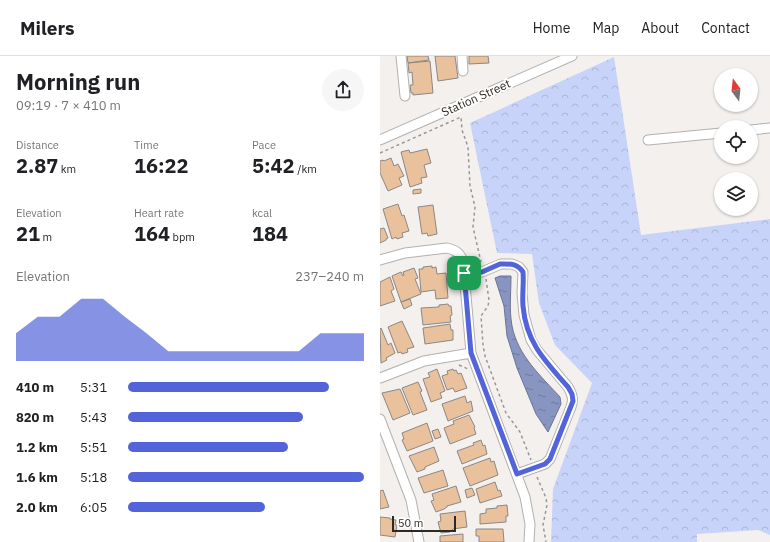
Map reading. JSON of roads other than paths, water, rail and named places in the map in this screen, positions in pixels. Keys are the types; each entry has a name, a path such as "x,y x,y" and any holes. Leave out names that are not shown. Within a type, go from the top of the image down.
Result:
{"street":[{"path":"401,56 405,96"},
{"path":"462,56 463,71"},
{"name":"Station Street","path":"380,140 572,56"},
{"path":"758,129 770,128"},
{"path":"648,140 714,134"},
{"path":"380,260 405,253 448,248 453,249 461,256 464,273 471,353 517,474 528,508 530,524 529,542"},
{"path":"464,273 482,272 500,264 512,264 520,267 523,272 524,315 531,340 537,350 568,387 572,394 572,407 550,459 545,464 517,474"},
{"path":"380,378 424,361 471,353"},
{"path":"380,419 411,500 418,542"}],"water":[{"path":"500,276 511,276 511,320 519,347 531,365 560,397 561,404 548,432 536,414 517,368 507,336 504,306 495,278"}]}
